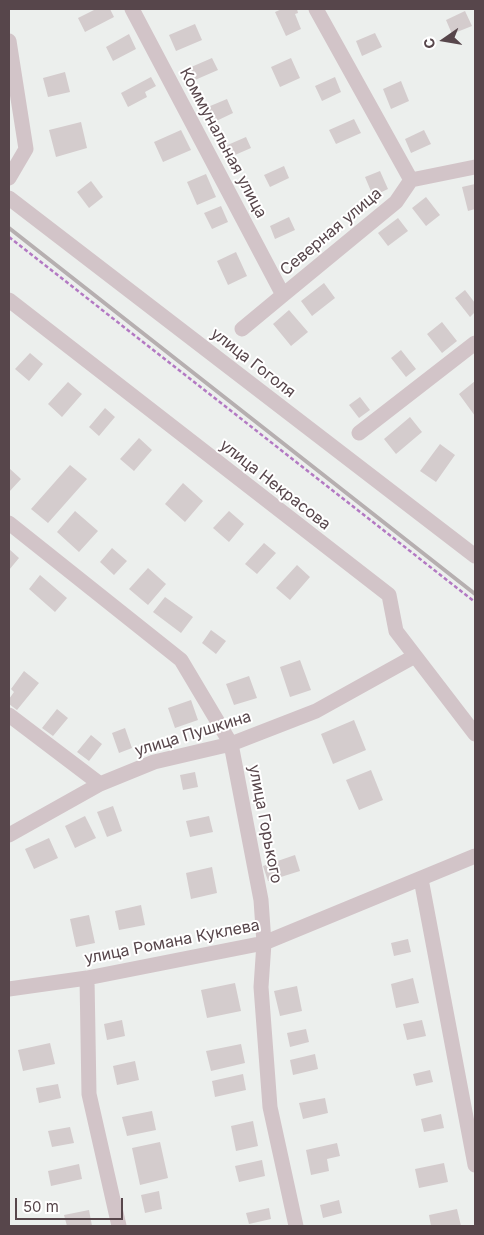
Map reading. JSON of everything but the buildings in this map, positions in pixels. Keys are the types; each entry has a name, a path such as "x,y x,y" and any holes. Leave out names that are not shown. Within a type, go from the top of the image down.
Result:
{"street":[{"name":"Коммунальная улица","path":"132,9 283,295"},
{"path":"316,9 411,180 475,167"},
{"path":"9,41 26,149 9,178"},
{"name":"Северная улица","path":"242,329 396,202 411,180"},
{"name":"улица Гоголя","path":"9,198 475,556"},
{"name":"улица Некрасова","path":"9,300 389,595 396,632 475,734"},
{"path":"359,433 475,343"},
{"name":"улица Горького","path":"9,523 181,660 232,744 261,900 264,943 261,986 270,1107 296,1226"},
{"name":"улица Пушкина","path":"9,835 100,784 154,762 232,744 316,711 415,656"},
{"path":"9,715 100,784"},
{"name":"улица Романа Куклева","path":"9,989 87,978 264,943 475,856"},
{"path":"421,879 475,1166"},
{"path":"87,978 89,1094 119,1226"}],"path":[{"path":"9,237 475,602"}],"railway":[{"path":"9,228 475,594"}]}
